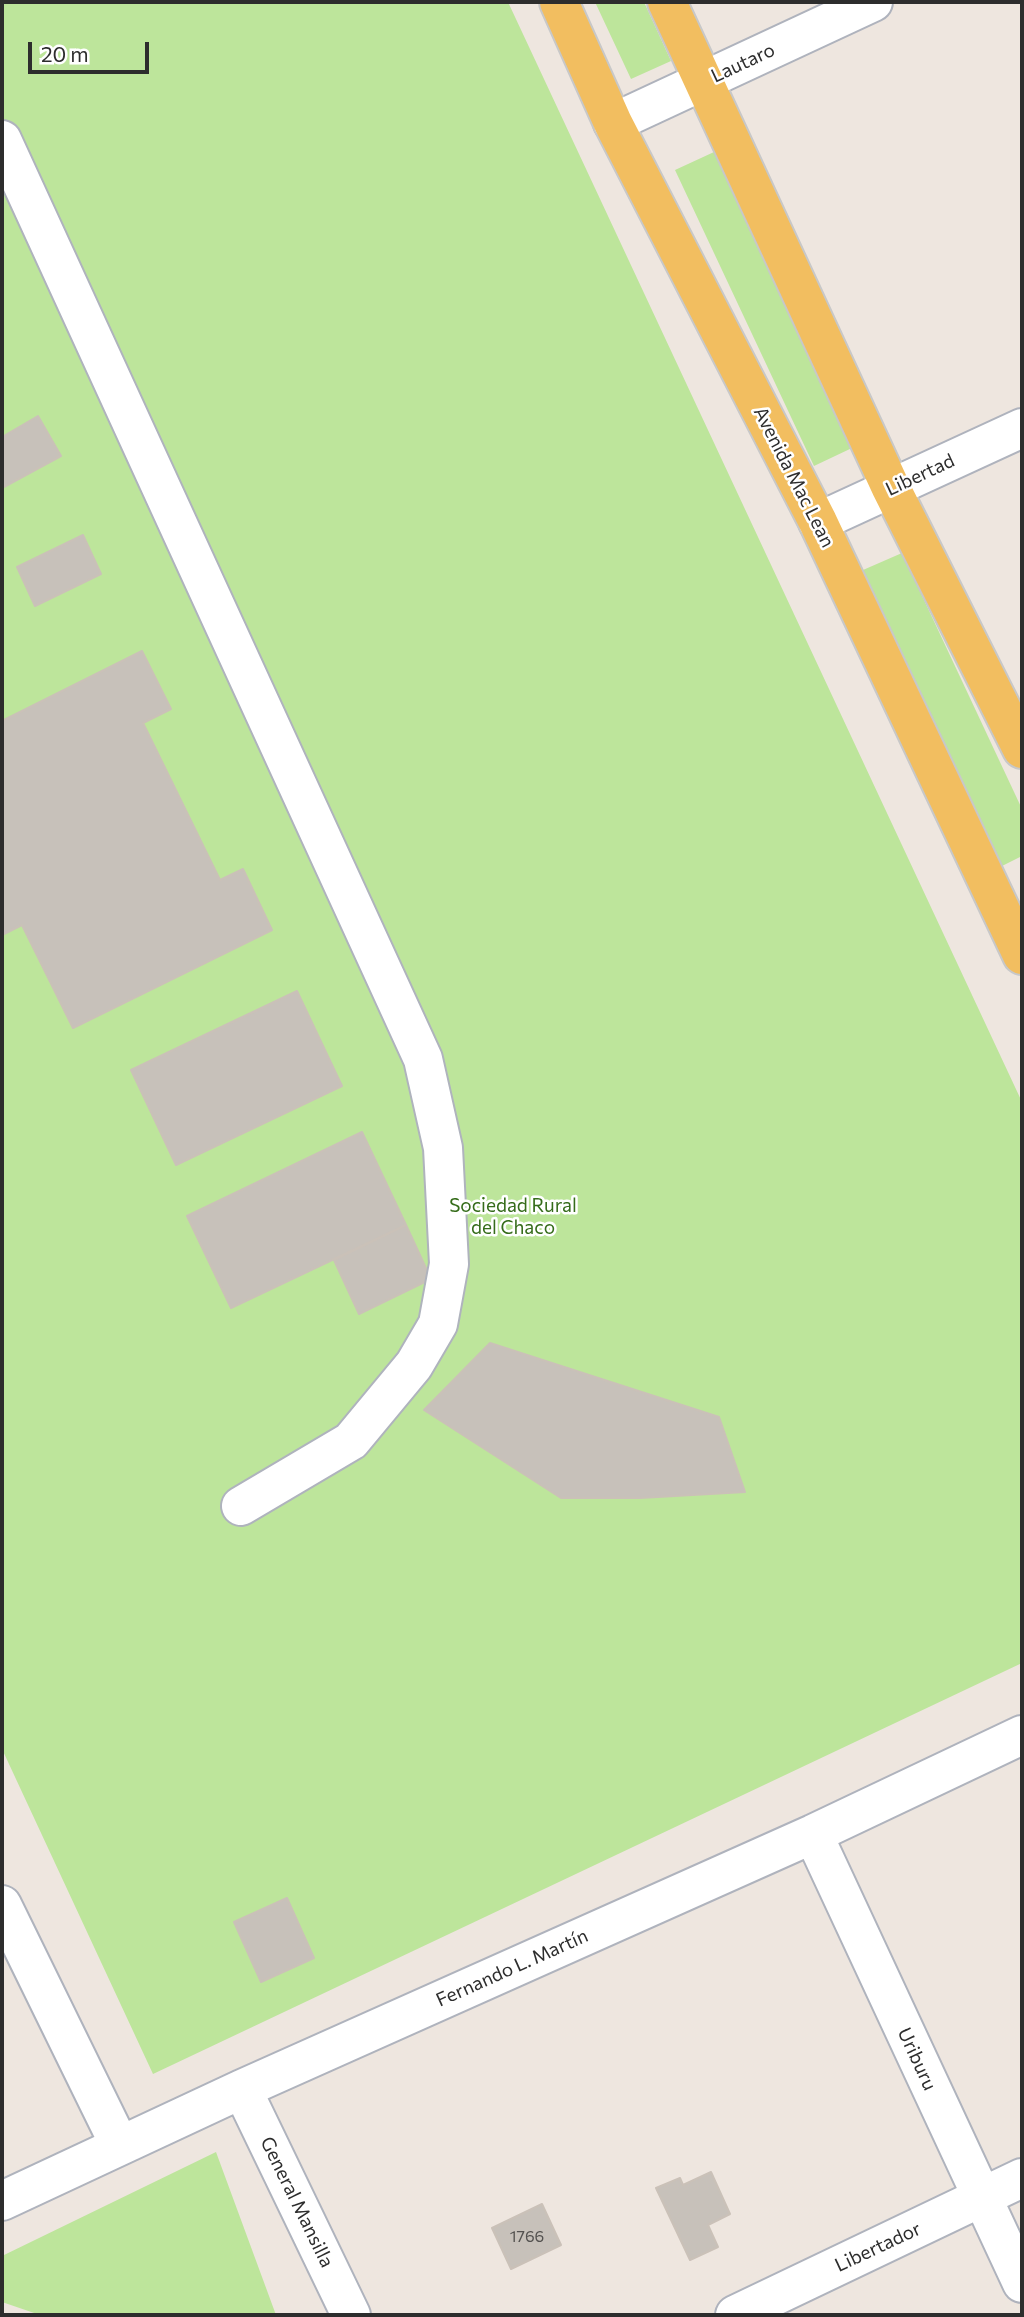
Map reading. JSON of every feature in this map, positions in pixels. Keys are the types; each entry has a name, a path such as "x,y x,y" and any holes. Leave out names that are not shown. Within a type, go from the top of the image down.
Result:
{"main road":[{"name":"Avenida Mac Lean","path":"559,2 613,123 818,522 1014,914 1022,955"},
{"path":"667,2 891,488 1022,749"}],"street":[{"name":"Lautaro","path":"613,123 873,2"},
{"path":"2,140 423,1059 443,1149 449,1264 438,1324 414,1365 351,1441 241,1506"},
{"name":"Libertad","path":"818,522 1022,428"},
{"name":"Fernando L. Martín","path":"2,2201 242,2089 813,1834 1022,1735"},
{"name":"Uriburu","path":"813,1834 1022,2283"},
{"path":"2,1905 120,2146"},
{"name":"General Mansilla","path":"242,2089 351,2315"},
{"name":"Libertador","path":"735,2315 1022,2178"}],"green space":[{"name":"Sociedad Rural del Chaco","path":"2,2 508,2 1022,1102 1022,1663 153,2074 2,1749"},
{"path":"595,2 644,2 671,61 631,79"},
{"path":"714,152 852,448 814,466 675,170"},
{"path":"902,553 1022,809 1022,856 1002,866 863,570"},
{"path":"216,2152 276,2315 40,2315 2,2302 2,2256"}],"building":[{"path":"38,416 61,456 2,488 2,437"},
{"path":"83,535 101,574 35,606 17,567"},
{"path":"142,651 171,709 143,723 220,880 243,869 272,930 73,1028 22,925 2,935 2,721"},
{"path":"297,991 342,1086 176,1165 131,1070"},
{"path":"362,1132 406,1225 231,1308 187,1216"},
{"path":"406,1225 431,1279 359,1314 334,1260"},
{"path":"490,1343 719,1417 745,1492 640,1498 561,1498 424,1410"},
{"path":"287,1898 314,1958 261,1982 234,1922"},
{"path":"711,2172 730,2214 708,2225 718,2247 690,2260 656,2188 680,2178 683,2185"},
{"path":"542,2204 561,2245 511,2269 492,2228"}]}
